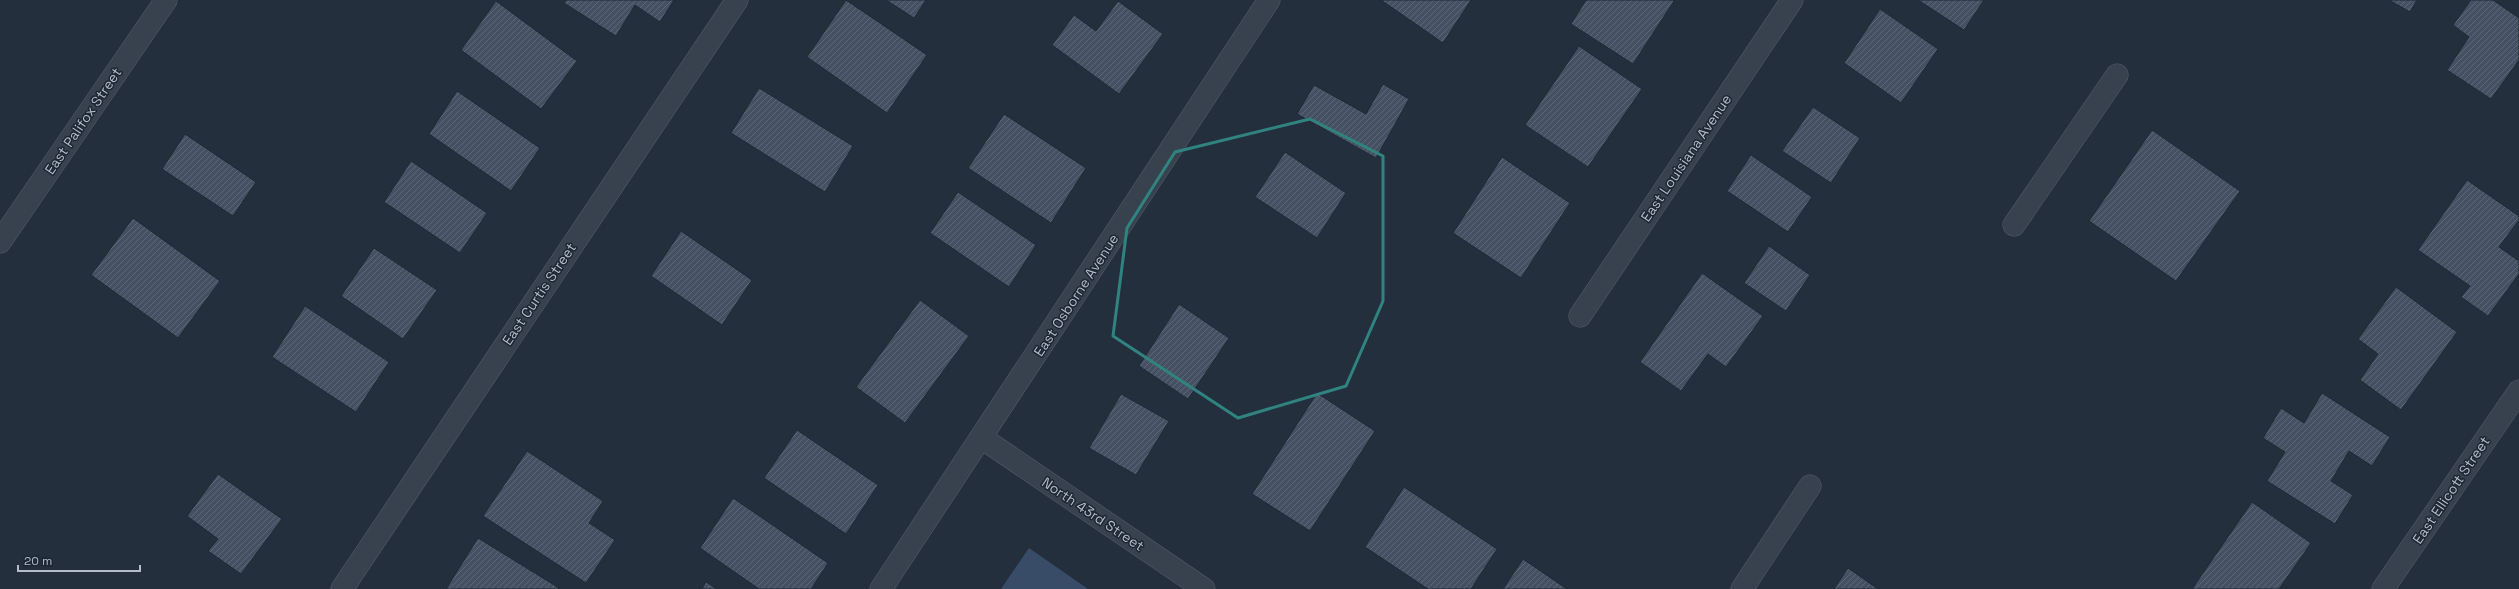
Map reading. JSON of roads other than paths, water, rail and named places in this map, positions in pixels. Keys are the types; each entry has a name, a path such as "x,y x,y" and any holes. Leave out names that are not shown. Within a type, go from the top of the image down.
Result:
{"street":[{"name":"East Palifox Street","path":"0,242 166,0"},
{"name":"East Curtis Street","path":"342,589 737,0"},
{"name":"East Osborne Avenue","path":"881,589 1270,0"},
{"name":"East Louisiana Avenue","path":"1580,316 1792,0"},
{"path":"2014,224 2117,76"},
{"name":"East Ellicott Street","path":"2383,589 2519,391"},
{"name":"North 43rd Street","path":"982,438 1204,589"},
{"path":"1742,589 1810,486"}],"water":[{"path":"1029,548 1088,589 1001,589"}]}
